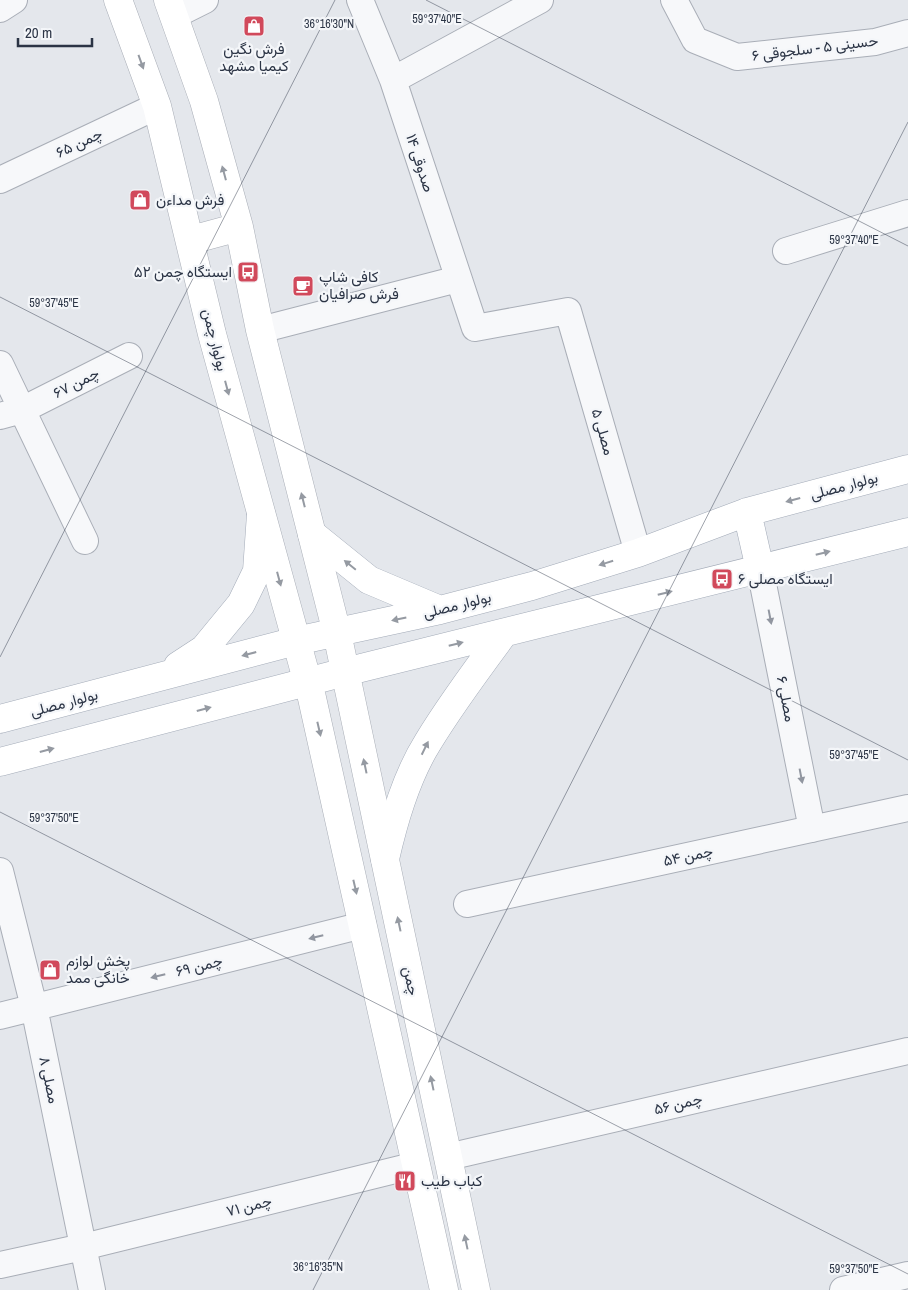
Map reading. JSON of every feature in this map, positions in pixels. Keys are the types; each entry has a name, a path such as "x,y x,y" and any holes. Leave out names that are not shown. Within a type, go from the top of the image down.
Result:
{"main road":[{"name":"بولوار چمن","path":"118,0 157,106 191,240 212,334 307,682"},
{"path":"172,8 204,101 239,226 260,330 337,633"},
{"path":"191,240 239,226"},
{"name":"بولوار مصلی","path":"0,720 296,642 440,610 532,586 638,553 747,512 908,469"},
{"path":"747,512 760,569"},
{"path":"161,677 204,649 240,604 258,571 262,514"},
{"path":"0,765 345,672 908,532"},
{"path":"312,534 369,580 440,610"},
{"name":"چمن","path":"337,633 476,1290"},
{"path":"385,859 395,815 427,743 457,697 504,633"},
{"path":"307,682 444,1290"},
{"path":"416,1165 448,1157"}],"street":[{"path":"0,9 14,0"},
{"path":"172,8 205,0"},
{"name":"صدوقی ۱۴","path":"360,0 393,80 475,328 568,312"},
{"path":"393,80 540,0"},
{"name":"حسینی ۵ - سلجوقی ۶","path":"674,0 696,40 737,58 875,42 908,33"},
{"name":"چمن ۶۵","path":"0,180 157,106"},
{"path":"786,250 908,213"},
{"path":"260,330 458,279"},
{"name":"مصلی ۵","path":"568,312 638,553"},
{"name":"چمن ۶۷","path":"11,413 129,356"},
{"path":"0,364 11,413 85,541"},
{"name":"مصلی ۶","path":"760,569 812,829"},
{"name":"چمن ۵۴","path":"467,904 908,808"},
{"name":"مصلی ۸","path":"0,871 34,1007 92,1290"},
{"name":"چمن ۶۹","path":"0,1016 363,925"},
{"name":"چمن ۵۶","path":"448,1157 908,1051"},
{"name":"چمن ۷۱","path":"0,1265 83,1247 416,1165"},
{"path":"843,1290 908,1275"}],"place":[{"name":"فرش نگین کیمیا مشهد","path":"254,26"},
{"name":"فرش مداءن","path":"140,200"},
{"name":"ایستگاه چمن ۵۲","path":"248,272"},
{"name":"کافی شاپ فرش صرافیان","path":"303,286"},
{"name":"ایستگاه مصلی ۶","path":"722,579"},
{"name":"پخش لوازم خانگی ممد","path":"50,970"},
{"name":"کباب طیب","path":"405,1181"}]}
